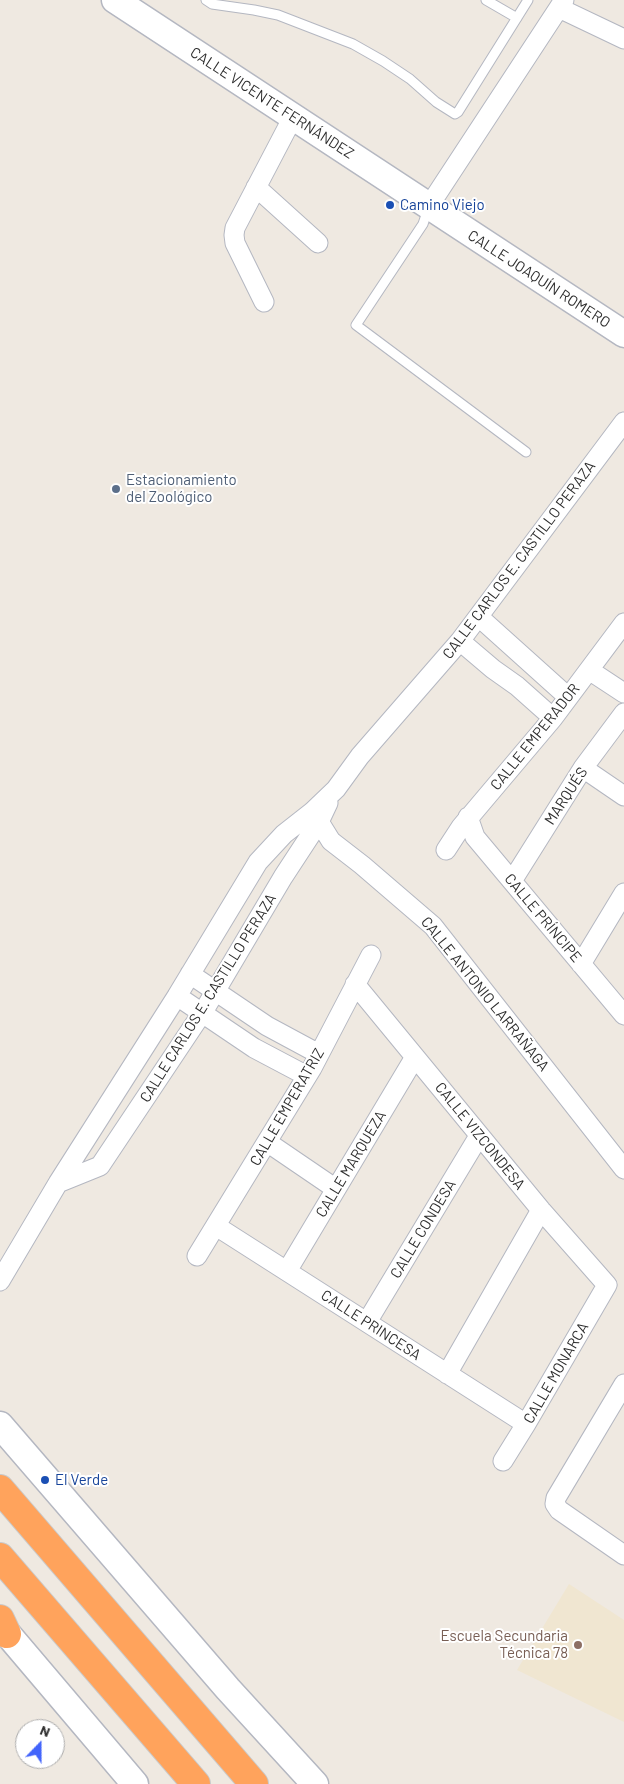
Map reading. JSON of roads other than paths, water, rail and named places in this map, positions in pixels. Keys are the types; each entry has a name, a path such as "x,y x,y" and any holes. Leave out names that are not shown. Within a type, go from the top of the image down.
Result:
{"highway":[{"path":"0,1489 254,1784"},
{"path":"0,1557 196,1784"}],"street":[{"name":"CALLE VICENTE FERNÁNDEZ","path":"115,0 429,206"},
{"path":"429,206 561,4 624,39"},
{"path":"264,302 235,243 235,228 293,116"},
{"path":"256,187 318,243"},
{"name":"CALLE JOAQUÍN ROMERO","path":"429,206 624,334"},
{"name":"CALLE CARLOS E. CASTILLO PERAZA","path":"58,1183 100,1166 202,1014 316,817 360,756 479,617 624,422"},
{"path":"479,617 568,697"},
{"name":"CALLE EMPERADOR","path":"446,850 468,817 553,718 624,624"},
{"path":"460,640 553,718"},
{"path":"493,668 512,647"},
{"path":"589,670 624,693"},
{"name":"MARQUÉS","path":"512,881 583,768 624,713"},
{"path":"583,768 624,796"},
{"name":"CALLE CARLOS E. CASTILLO PERAZA","path":"0,1281 58,1183 177,996 258,862 284,834 316,817"},
{"name":"CALLE ANTONIO LARRAÑAGA","path":"316,817 331,841 433,926 624,1169"},
{"name":"CALLE PRÍNCIPE","path":"468,817 475,837 624,1015"},
{"path":"581,964 624,893"},
{"name":"CALLE EMPERATRIZ","path":"197,1256 307,1076 371,955"},
{"path":"190,974 267,1026 319,1054"},
{"name":"CALLE VIZCONDESA","path":"356,984 479,1136 607,1285"},
{"path":"177,996 254,1048 307,1076"},
{"path":"254,1048 267,1026"},
{"name":"CALLE MARQUEZA","path":"287,1271 415,1056"},
{"name":"CALLE CONDESA","path":"367,1322 479,1136"},
{"path":"267,1142 336,1188"},
{"path":"447,1374 541,1210"},
{"name":"CALLE PRINCESA","path":"216,1226 526,1424"},
{"name":"CALLE MONARCA","path":"503,1460 607,1285"},
{"path":"624,1384 556,1498 555,1504 559,1510 624,1555"},
{"path":"0,1426 228,1689 316,1784"},
{"path":"2,1630 135,1784"}],"lane":[{"path":"206,0 212,4 254,10 293,21 353,44 383,60 410,79 436,102 455,114 528,0"},
{"path":"486,0 517,18"},
{"path":"429,206 422,224 356,325 526,452"},
{"path":"64,1617 206,1784"}],"place":[{"name":"Camino Viejo","path":"390,205"},
{"name":"Estacionamiento del Zoológico","path":"116,489"},
{"name":"El Verde","path":"45,1480"},
{"name":"Escuela Secundaria Técnica 78","path":"578,1645"}]}
